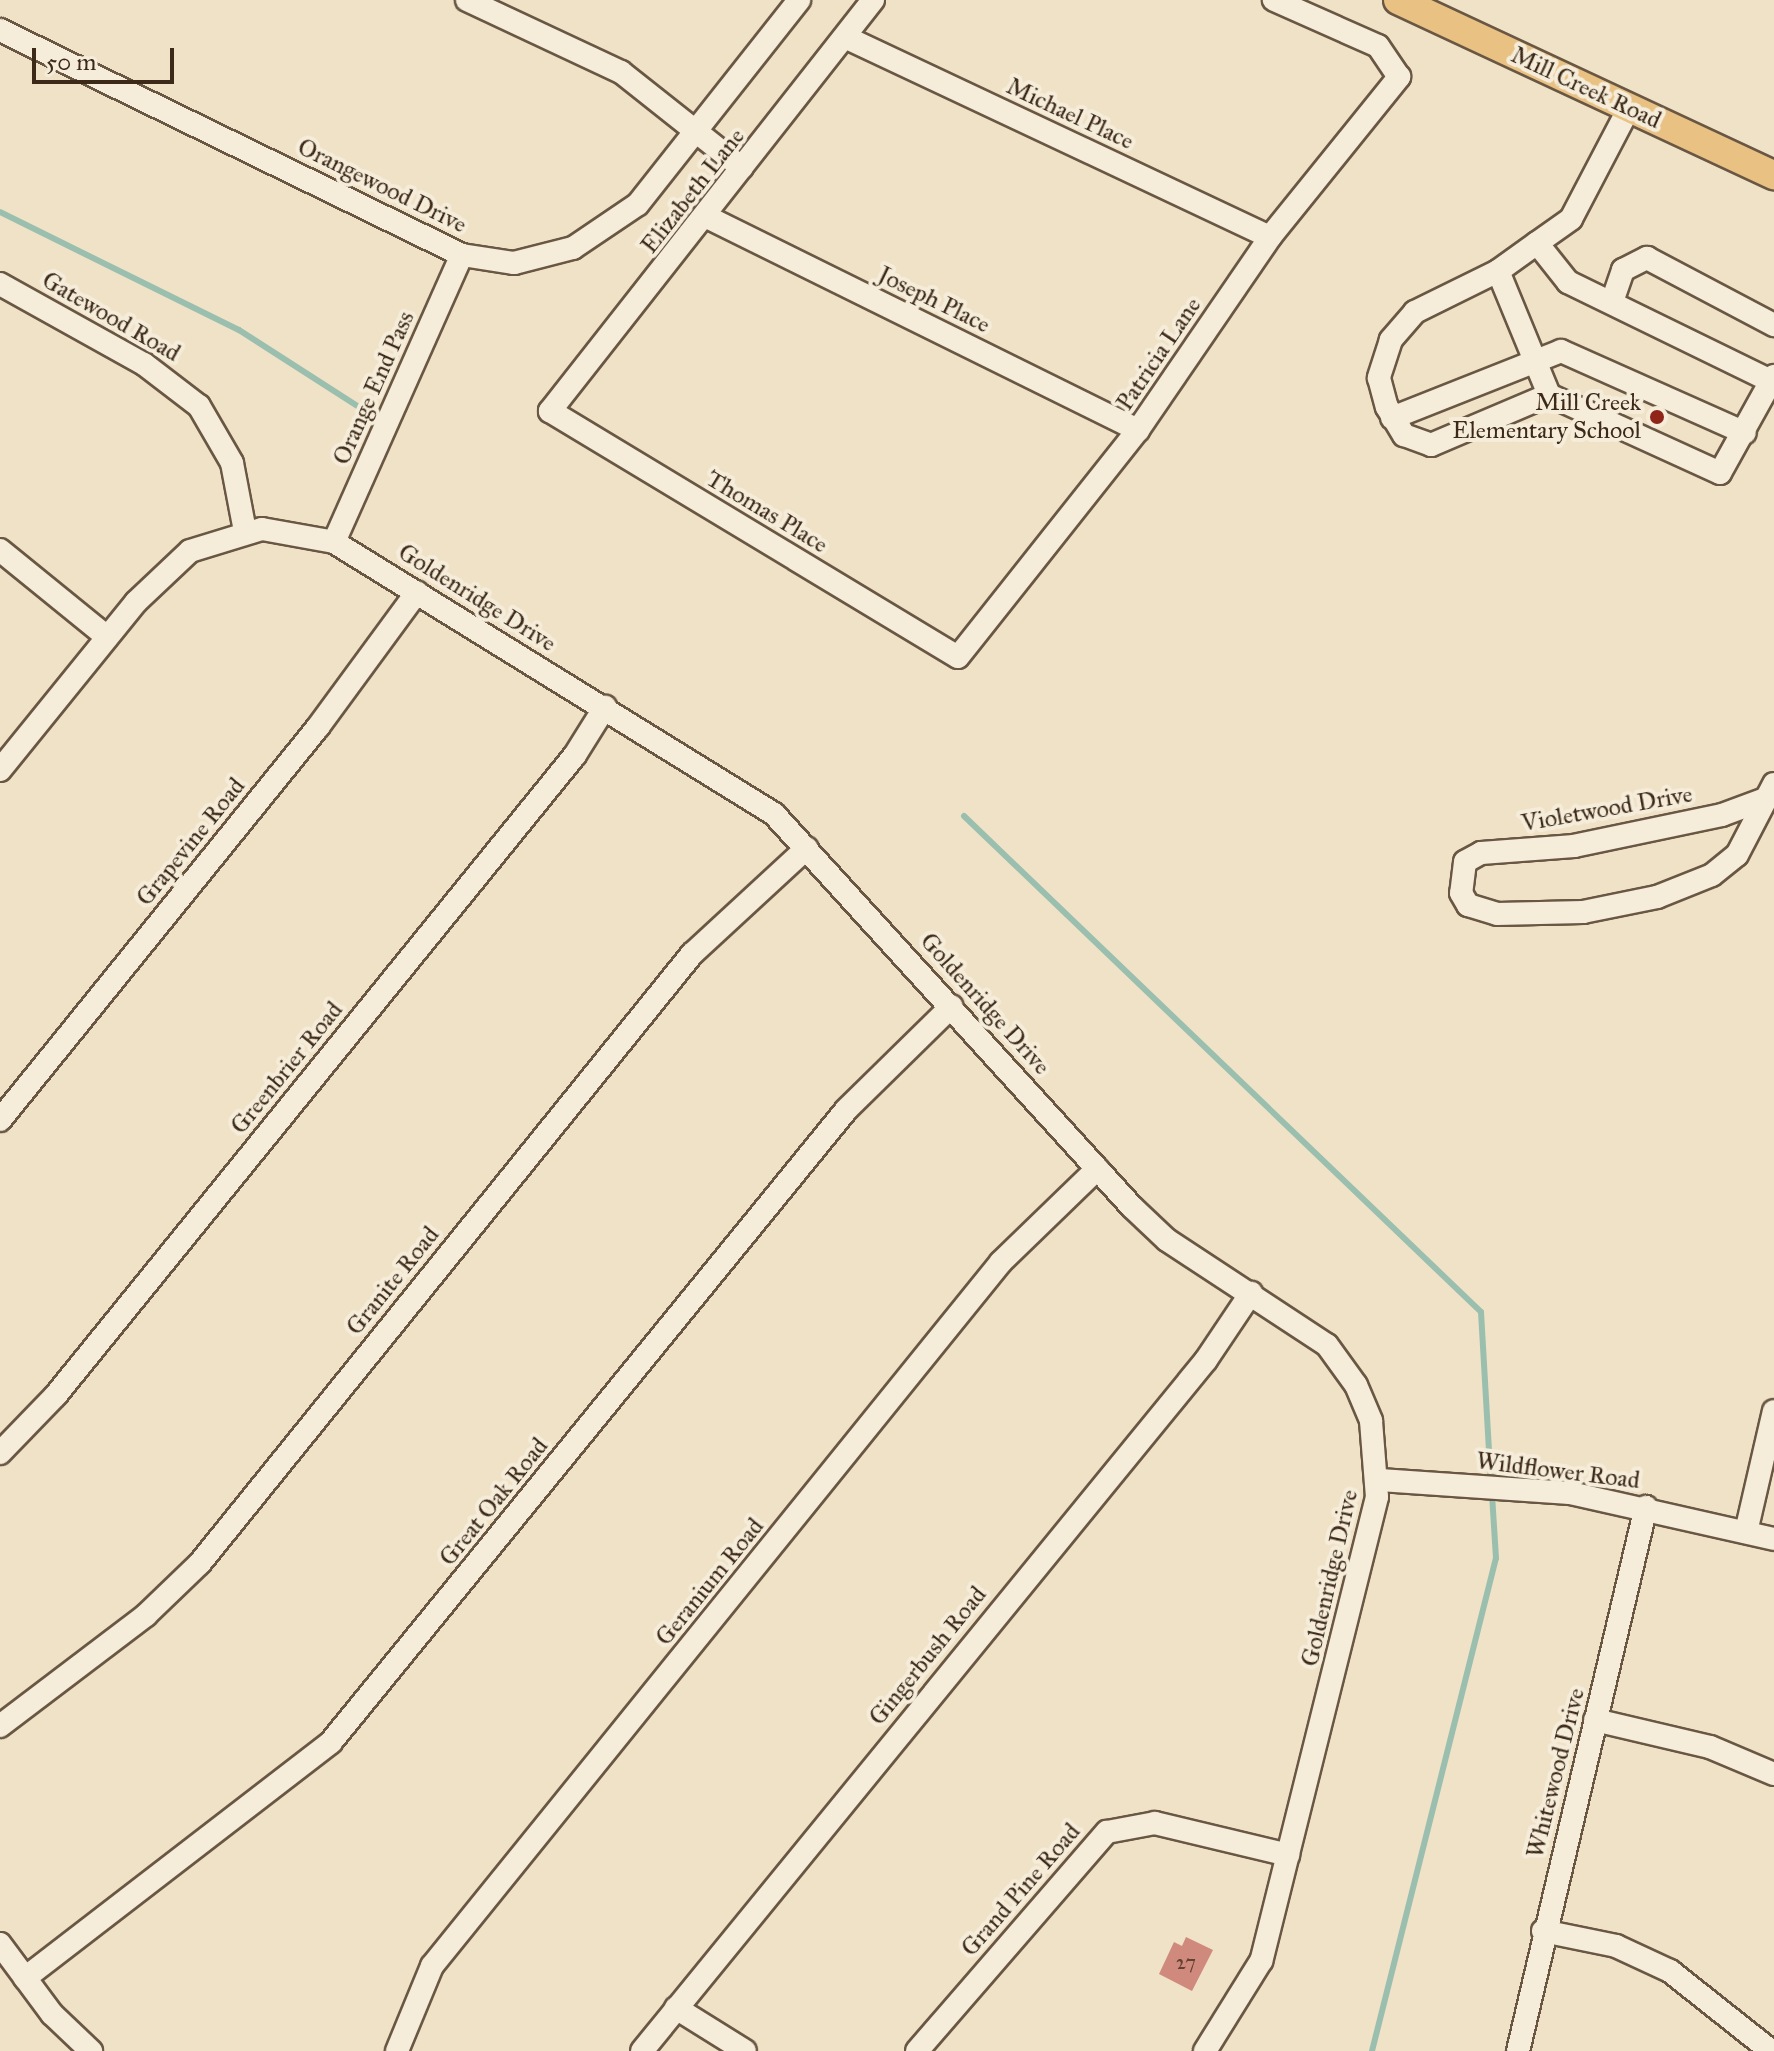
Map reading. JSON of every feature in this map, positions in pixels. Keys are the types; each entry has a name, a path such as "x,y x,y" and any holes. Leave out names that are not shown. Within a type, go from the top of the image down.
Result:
{"main road":[{"name":"Mill Creek Road","path":"1398,0 1774,175"}],"street":[{"path":"467,0 621,72 742,168"},
{"name":"Orangewood Drive","path":"0,30 462,255 514,263 573,248 638,204 799,0"},
{"name":"Elizabeth Lane","path":"550,411 707,217 742,168 847,38 873,0"},
{"name":"Patricia Lane","path":"958,657 1138,430 1270,237 1399,77 1378,46 1274,0"},
{"name":"Michael Place","path":"847,38 1270,237"},
{"path":"1549,395 1431,445 1404,435 1392,418 1379,378 1391,340 1415,312 1498,271 1571,219 1629,108"},
{"name":"Joseph Place","path":"707,217 1138,430"},
{"path":"1498,271 1549,395 1720,473 1773,378 1568,282 1537,243"},
{"name":"Orange End Pass","path":"334,542 462,255"},
{"path":"1612,302 1623,270 1647,258 1774,325"},
{"name":"Gatewood Road","path":"0,284 144,364 199,406 232,463 245,531"},
{"path":"1392,418 1533,357 1561,351 1745,433"},
{"name":"Thomas Place","path":"550,411 958,657"},
{"name":"Goldenridge Drive","path":"0,770 167,568 218,537 245,531 279,530 334,542 756,801 807,848 1097,1169 1167,1240 1327,1345 1348,1370 1375,1433 1380,1480 1288,1855 1252,1983 1205,2051"},
{"path":"0,550 107,637"},
{"name":"Grapevine Road","path":"0,1120 318,727 417,592"},
{"name":"Greenbrier Road","path":"0,1453 165,1260 575,755 605,707"},
{"name":"Violetwood Drive","path":"1768,804 1737,855 1712,875 1657,897 1583,912 1497,914 1468,905 1461,893 1465,862 1481,853 1574,846 1768,804"},
{"name":"Granite Road","path":"0,1726 146,1615 200,1563 692,954 807,848"},
{"name":"Great Oak Road","path":"25,1978 331,1742 846,1110 952,1006"},
{"name":"Geranium Road","path":"397,2051 432,1966 1001,1262 1097,1169"},
{"name":"Gingerbush Road","path":"642,2051 1206,1360 1251,1293"},
{"path":"1746,1532 1774,1411"},
{"name":"Wildflower Road","path":"1380,1480 1545,1491 1646,1507 1774,1539"},
{"name":"Whitewood Drive","path":"1518,2051 1543,1931 1646,1507"},
{"path":"1595,1720 1710,1747 1774,1774"},
{"name":"Grand Pine Road","path":"917,2051 1107,1832 1155,1823 1288,1855"},
{"path":"1543,1931 1616,1946 1670,1971 1771,2051"},
{"path":"0,1944 25,1978 91,2051"},
{"path":"676,2008 745,2051"}],"building":[{"path":"1186,1937 1213,1950 1192,1991 1159,1974 1174,1942 1182,1946"}],"waterway":[{"path":"0,212 239,330 359,407"},
{"path":"964,816 1481,1312 1491,1483"},
{"path":"1372,2051 1496,1558 1492,1494"}],"place":[{"name":"Mill Creek Elementary School","path":"1657,417"}]}
